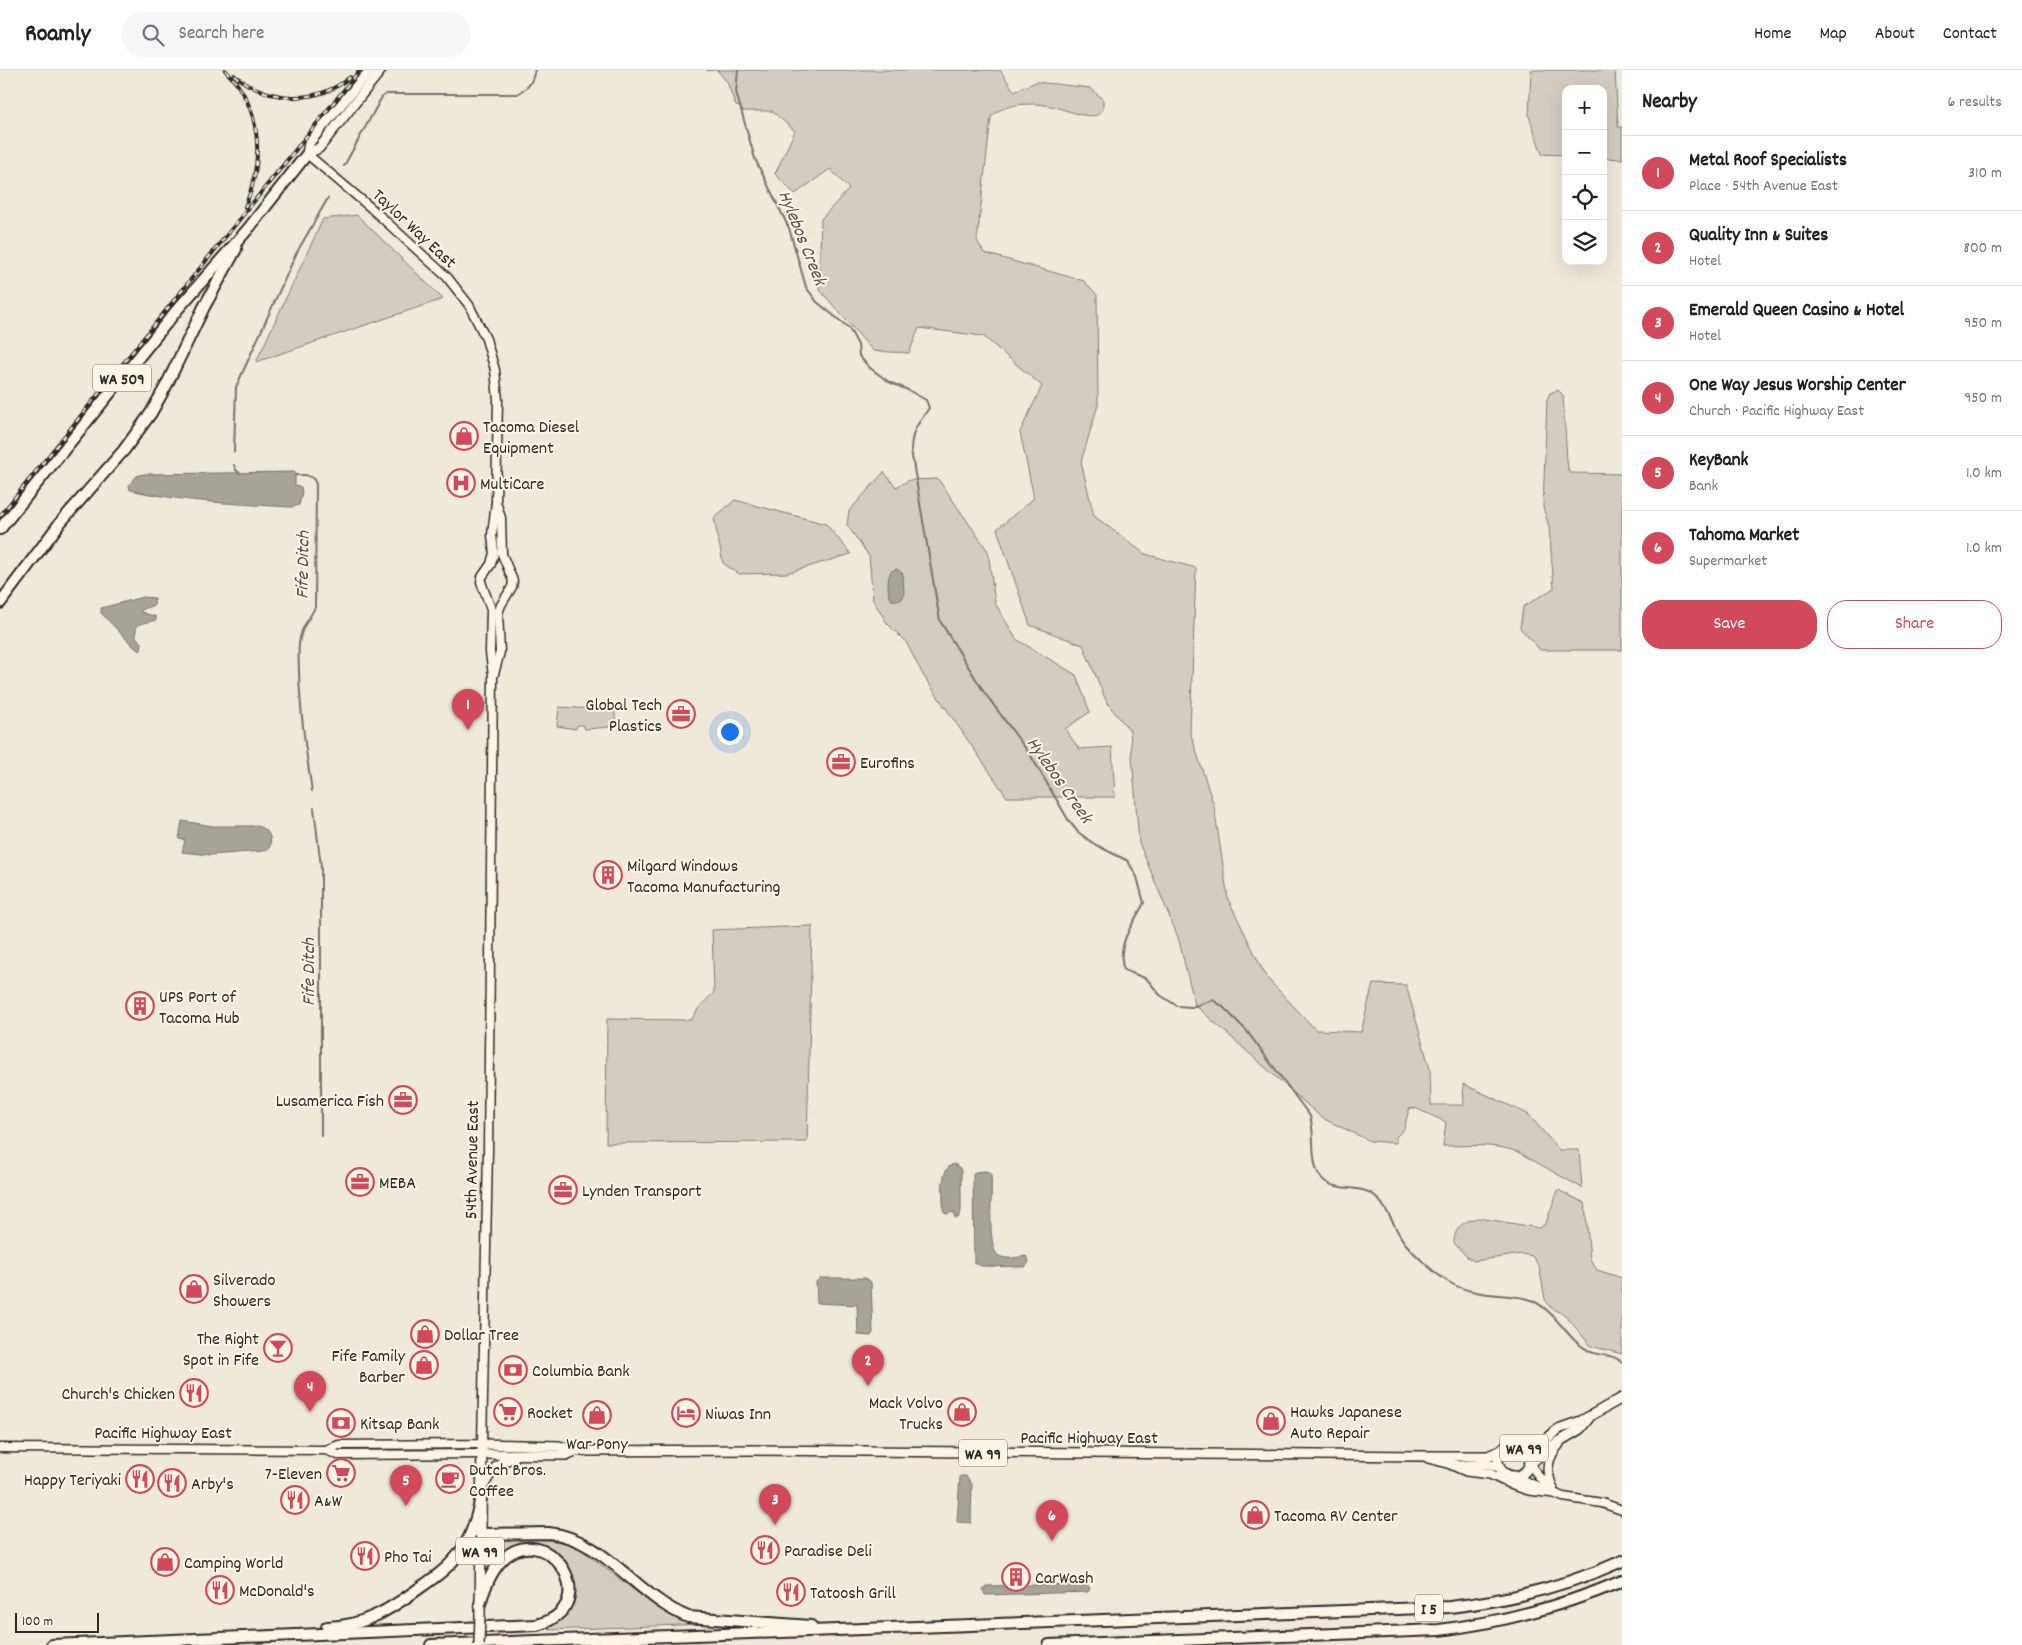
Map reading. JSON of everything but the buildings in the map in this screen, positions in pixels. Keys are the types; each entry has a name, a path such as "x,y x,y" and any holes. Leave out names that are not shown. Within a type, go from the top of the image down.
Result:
{"highway":[{"name":"WA 509","path":"0,529 176,311 248,229 307,154"},
{"name":"WA 509","path":"0,603 60,524 124,450 150,413 166,386 204,308 248,229"},
{"path":"47,1645 156,1635 331,1627 373,1618 396,1606 453,1561 468,1540 481,1494"},
{"path":"480,1534 549,1533 560,1534 578,1540 602,1555 665,1605 688,1617 790,1625 912,1628"},
{"path":"52,1645 537,1625 553,1618 564,1605 569,1590 568,1577 562,1565 548,1553 534,1549 516,1551 503,1559 493,1572 483,1592 480,1609"},
{"name":"I 5","path":"431,1645 1450,1607 1480,1604 1540,1591 1622,1561"},
{"name":"I 5","path":"1049,1645 1439,1630 1532,1613 1567,1603 1622,1581"}],"main road":[{"name":"WA 509","path":"307,154 310,143 370,70"},
{"name":"WA 509","path":"307,154 319,148 381,70"},
{"name":"Taylor Way East","path":"307,154 365,202 447,277 469,305 486,339"},
{"name":"54th Avenue East","path":"479,1645 488,1151 493,676 490,652 491,610 481,582 494,557 493,519 496,502 498,392 486,339"},
{"name":"54th Avenue East","path":"493,676 500,652 498,612 512,587 513,581 502,554 502,518 496,502"},
{"name":"WA 99","path":"1590,1416 1580,1429 1550,1446 1522,1474 1513,1476 1504,1473 1500,1467 1499,1457 1502,1450 1512,1445 1522,1447 1538,1446 1558,1430 1590,1416 1622,1398"},
{"path":"1555,1492 1548,1476 1548,1463 1555,1448 1565,1438"},
{"name":"Pacific Highway East","path":"326,1450 339,1445 482,1444 559,1446 576,1451 755,1450 1423,1456 1488,1456 1502,1450"},
{"name":"WA 99","path":"1522,1447 1529,1454 1530,1464"},
{"name":"Pacific Highway East","path":"0,1448 326,1450 338,1454 530,1455 566,1455 576,1451"},
{"path":"481,1494 493,1470 500,1463 505,1460 530,1455"},
{"name":"Pacific Highway East","path":"1423,1456 1467,1467 1487,1464 1500,1467"},
{"path":"1450,1464 1466,1471 1490,1474 1529,1490 1555,1492"},
{"path":"1530,1464 1539,1477 1555,1492"},
{"path":"1513,1476 1576,1500 1602,1503 1622,1510"}],"shaded area":[{"path":"717,70 1000,70 1014,91 1036,82 1091,88 1103,100 1103,110 1097,115 1092,116 1050,106 1027,104 1010,106 996,112 991,117 977,240 984,253 1084,281 1097,295 1098,405 1081,462 1094,516 1145,554 1196,568 1190,732 1214,806 1228,899 1266,977 1316,1030 1361,1032 1373,984 1406,985 1430,1069 1431,1105 1464,1105 1463,1084 1528,1114 1559,1150 1579,1150 1582,1188 1518,1152 1509,1149 1481,1146 1443,1146 1446,1122 1415,1108 1409,1109 1404,1129 1396,1137 1396,1143 1370,1141 1322,1118 1195,1005 1178,937 1139,843 1130,731 1107,703 1083,645 1030,625 997,529 1034,498 1020,432 1042,386 983,336 919,328 909,353 873,351 819,289 821,219 849,189 830,169 795,194 775,174 795,131 772,111 742,111 740,107 736,106 727,82"},
{"path":"1531,70 1615,70 1618,127 1622,127 1622,159 1607,158 1607,85 1562,85 1562,155 1542,154 1529,116"},
{"path":"357,215 443,299 256,362 323,219"},
{"path":"1558,390 1563,395 1569,473 1622,474 1622,650 1540,650 1520,628 1523,607 1554,588 1549,527 1543,507 1547,399 1550,393"},
{"path":"295,472 295,485 301,487 302,493 299,505 291,507 210,502 170,497 130,490 129,485 137,476 144,474"},
{"path":"884,472 896,487 910,480 938,479 988,551 995,603 1016,639 1076,675 1090,712 1065,729 1079,749 1112,747 1115,797 1007,797 923,675 906,642 887,623 873,600 869,556 847,525 849,511"},
{"path":"735,500 826,524 851,554 787,573 739,574 723,563 714,518"},
{"path":"897,569 903,574 904,595 901,600 891,600 888,582 891,571"},
{"path":"143,597 155,598 154,605 141,610 141,612 156,617 156,620 140,624 136,628 136,637 141,642 142,648 140,651 101,613 101,608"},
{"path":"559,707 613,710 615,713 615,724 611,724 609,727 585,729 583,725 577,725 576,729 557,726"},
{"path":"182,821 213,826 262,827 269,834 271,841 269,849 210,855 182,852 185,840 179,839"},
{"path":"812,926 807,1142 606,1143 607,1019 691,1020 698,1009 714,992 712,930"},
{"path":"954,1164 961,1171 961,1211 958,1218 955,1218 954,1212 946,1214 943,1210 944,1177 949,1167"},
{"path":"975,1172 989,1172 991,1175 991,1232 995,1251 999,1256 1005,1258 1026,1256 1029,1262 1025,1267 982,1266 974,1263 973,1175"},
{"path":"1558,1190 1585,1203 1590,1259 1597,1270 1622,1278 1622,1354 1591,1346 1565,1315 1550,1307 1545,1299 1539,1266 1532,1256 1522,1254 1474,1261 1468,1258 1454,1243 1458,1229 1464,1223 1479,1218 1540,1228 1546,1223"},
{"path":"820,1278 866,1278 871,1282 873,1333 871,1336 858,1335 857,1305 817,1303 816,1282"},
{"path":"960,1476 966,1476 972,1484 971,1523 957,1522"},
{"path":"500,1538 547,1540 574,1544 656,1607 676,1617 706,1624 549,1630 549,1626 560,1616 568,1603 572,1585 570,1569 561,1556 549,1548 534,1544 518,1546 503,1554 490,1568 491,1545"},
{"path":"1087,1584 1090,1588 1088,1592 985,1595 983,1590 986,1586"}],"waterway":[{"name":"Fife Ditch","path":"344,166 382,97 386,94 517,94 529,85 535,70"},
{"name":"Hylebos Creek","path":"738,70 736,92 755,159 789,228 806,287 817,302 849,328 858,345 859,356 870,368 889,382 926,400 929,408 914,432 911,450 940,621 984,692 1031,756 1069,821 1078,832 1094,844 1128,861 1137,877 1144,903 1130,927 1123,944 1122,961 1124,970 1147,979 1160,995 1177,1006 1192,1007 1213,1000 1222,1006 1246,1030 1310,1116 1316,1168 1321,1177 1327,1183 1362,1190 1377,1198 1405,1243 1436,1273 1454,1285 1469,1290 1531,1300 1548,1311 1582,1347 1591,1352 1612,1356 1622,1363"},
{"name":"Fife Ditch","path":"234,452 236,387 297,252 328,198"},
{"name":"Fife Ditch","path":"234,465 240,473"},
{"name":"Fife Ditch","path":"295,475 305,475 313,478 316,484 315,607 302,630 298,653 302,717 312,791"},
{"name":"Fife Ditch","path":"314,808 321,867 321,1136"}],"railway":[{"path":"225,70 238,85 247,101 256,135 255,171 245,207"},
{"path":"0,516 360,70"},
{"path":"234,75 261,91 292,97 322,93 350,77"}],"place":[{"name":"Tacoma Diesel Equipment","path":"464,436"},
{"name":"MultiCare","path":"461,483"},
{"name":"Global Tech Plastics","path":"681,714"},
{"name":"Metal Roof Specialists","path":"468,730"},
{"name":"Eurofins","path":"841,762"},
{"name":"Milgard Windows Tacoma Manufacturing","path":"608,875"},
{"name":"UPS Port of Tacoma Hub","path":"140,1006"},
{"name":"Lusamerica Fish","path":"403,1100"},
{"name":"MEBA","path":"360,1182"},
{"name":"Lynden Transport","path":"563,1190"},
{"name":"Silverado Showers","path":"194,1289"},
{"name":"Dollar Tree","path":"425,1334"},
{"name":"The Right Spot in Fife","path":"278,1348"},
{"name":"Fife Family Barber","path":"424,1365"},
{"name":"Columbia Bank","path":"513,1370"},
{"name":"Quality Inn & Suites","path":"868,1386"},
{"name":"Church's Chicken","path":"194,1393"},
{"name":"One Way Jesus Worship Center","path":"310,1412"},
{"name":"Rocket","path":"508,1412"},
{"name":"Mack Volvo Trucks","path":"962,1412"},
{"name":"Niwas Inn","path":"686,1413"},
{"name":"War Pony","path":"597,1415"},
{"name":"Hawks Japanese Auto Repair","path":"1271,1421"},
{"name":"Kitsap Bank","path":"341,1423"},
{"name":"7-Eleven","path":"341,1473"},
{"name":"Happy Teriyaki","path":"140,1479"},
{"name":"Dutch Bros. Coffee","path":"450,1479"},
{"name":"Arby's","path":"172,1483"},
{"name":"A&W","path":"295,1500"},
{"name":"KeyBank","path":"406,1506"},
{"name":"Tacoma RV Center","path":"1255,1515"},
{"name":"Emerald Queen Casino & Hotel","path":"775,1525"},
{"name":"Tahoma Market","path":"1052,1541"},
{"name":"Paradise Deli","path":"765,1550"},
{"name":"Pho Tai","path":"365,1556"},
{"name":"Camping World","path":"165,1562"},
{"name":"CarWash","path":"1016,1577"},
{"name":"McDonald's","path":"220,1590"},
{"name":"Tatoosh Grill","path":"791,1592"}]}
